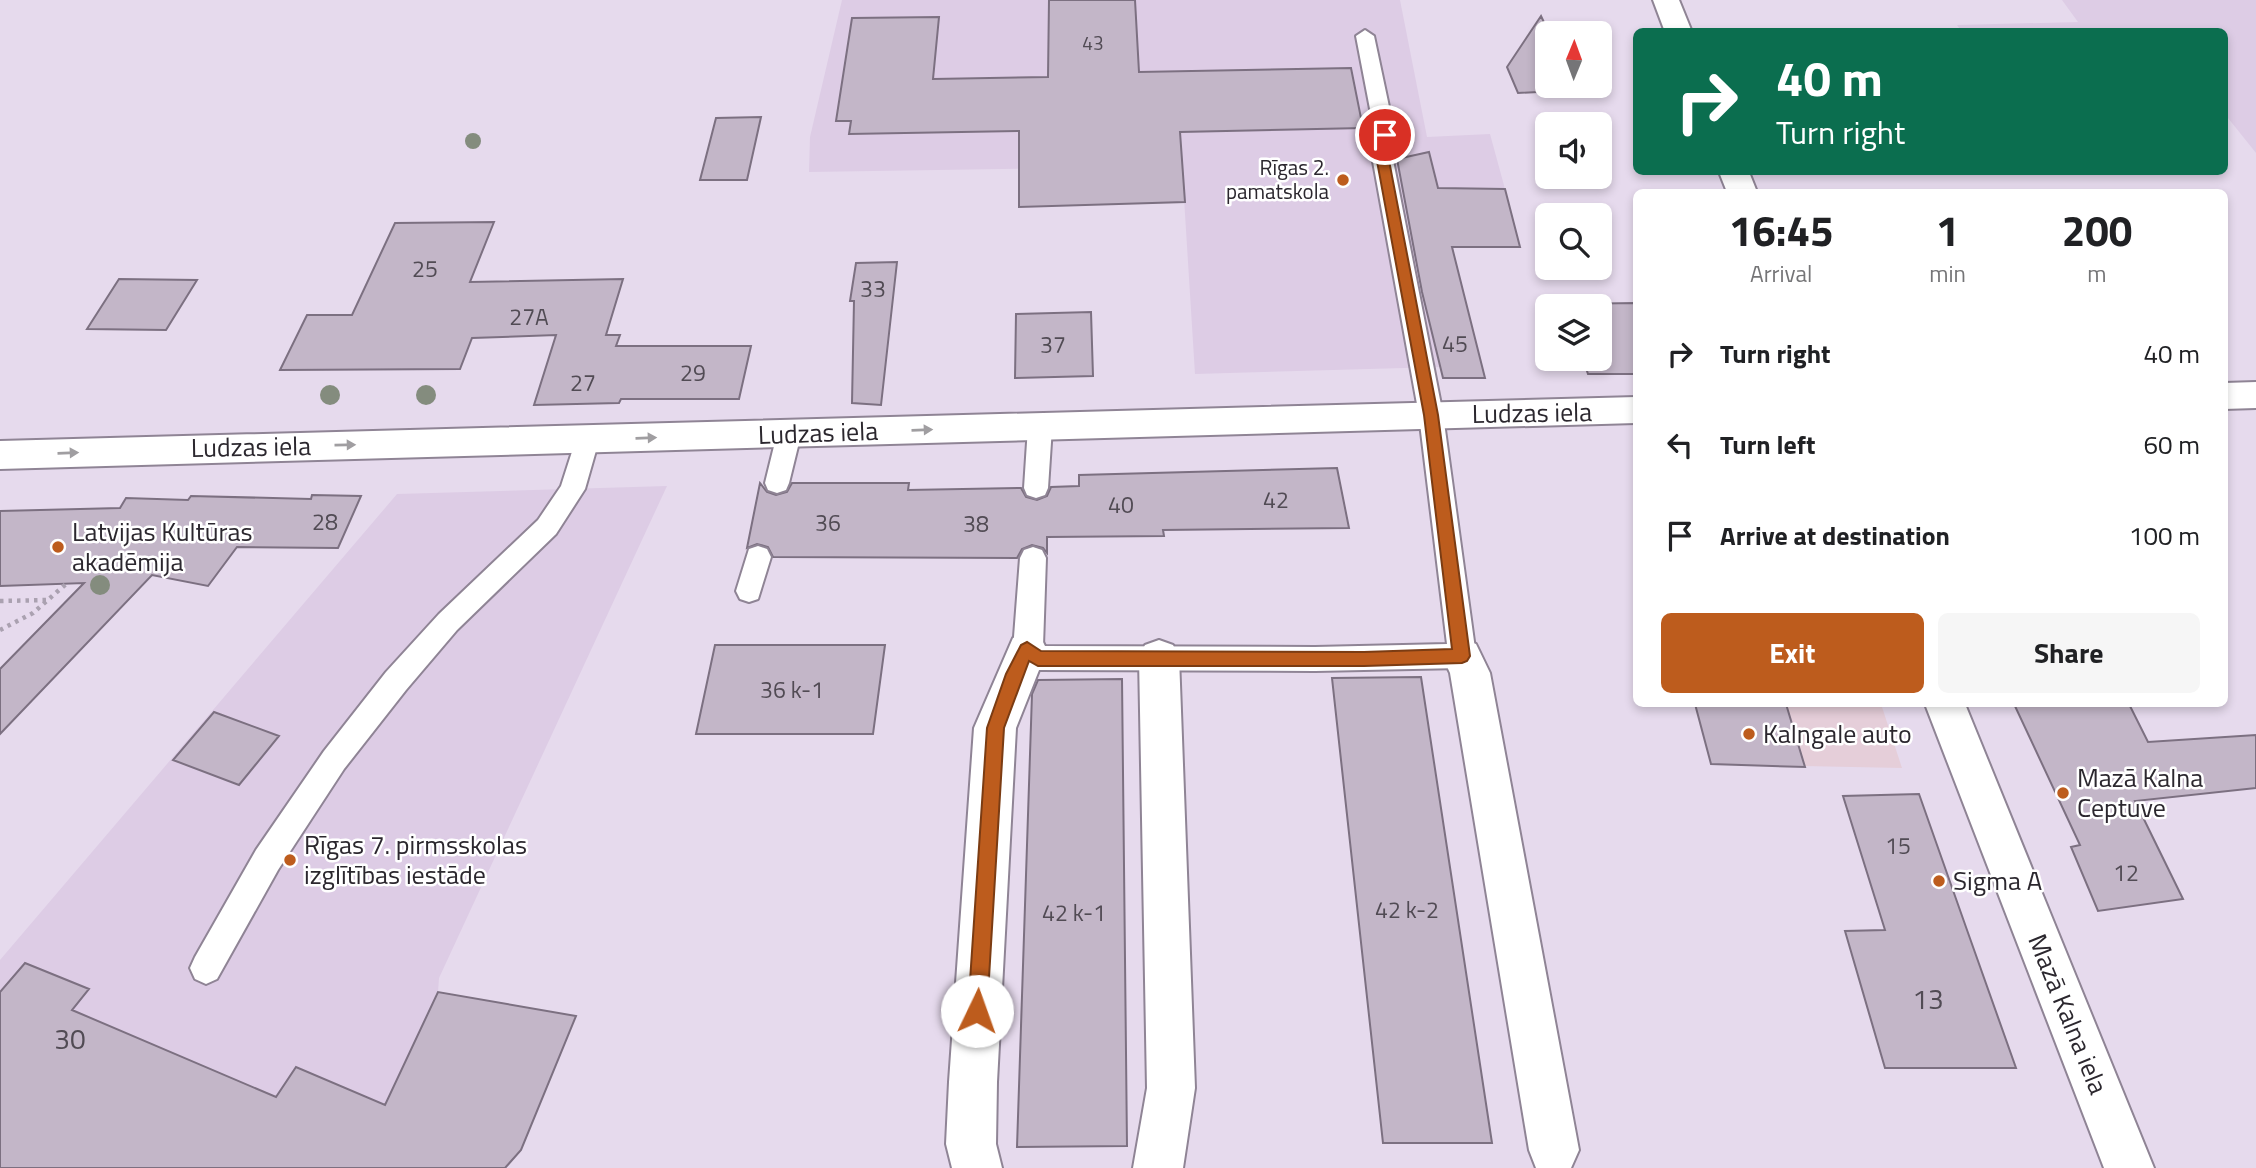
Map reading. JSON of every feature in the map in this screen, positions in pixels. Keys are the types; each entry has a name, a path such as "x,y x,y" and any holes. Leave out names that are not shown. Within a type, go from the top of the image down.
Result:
{"street":[{"path":"1666,0 1677,28"},
{"path":"2228,396 2256,395"},
{"name":"Ludzas iela","path":"0,455 1633,410"},
{"path":"977,1168 971,1144 973,1094 995,728 1014,674 1027,650"},
{"path":"1462,656 1470,673 1555,1150"},
{"path":"1158,1168 1171,1088 1159,657"},
{"name":"Mazā Kalna iela","path":"1946,707 2129,1168"}],"lane":[{"path":"1033,558 1027,650 1038,658 1328,659 1462,656 1431,415 1380,145 1385,135 1365,36"},
{"path":"1036,488 1040,427"},
{"path":"777,483 789,434"},
{"path":"206,968 267,860 334,760 396,681 449,622 547,527 573,489 587,440"},
{"path":"749,591 758,557"}],"path":[{"path":"0,630 33,613 66,584"},
{"path":"0,601 49,600"}],"shaded area":[{"name":"Rīgas 2. pamatskola","path":"842,0 1400,0 1427,137 1490,134 1505,189 1414,188 1408,218 1440,367 1195,374 1182,166 809,172 810,137"},
{"path":"2062,0 2256,0 2256,153 2228,118 2228,28 1959,28 1957,25 2078,22"},
{"name":"Rīgas 7. pirmsskolas izglītības iestāde","path":"667,486 439,978 438,992 355,1168 0,1168 0,960 397,494"},
{"path":"1696,707 1882,707 1902,768 1711,764"}],"building":[{"path":"1049,0 1135,0 1139,72 1351,68 1363,128 1180,132 1185,202 1019,207 1019,131 849,134 851,121 836,121 852,18 939,17 933,79 1048,77"},
{"path":"1535,25 1535,92 1518,93 1507,67"},
{"path":"761,117 747,180 700,180 716,118"},
{"path":"1429,152 1438,188 1505,189 1520,247 1452,247 1485,378 1443,378 1422,292 1397,159"},
{"path":"494,222 470,282 623,279 606,335 620,335 616,346 751,346 739,399 621,399 619,403 534,405 556,335 472,338 460,369 280,370 307,315 352,315 395,223"},
{"path":"897,262 881,405 852,403 854,301 850,301 856,263"},
{"path":"119,279 197,280 166,330 87,329"},
{"path":"1612,303 1633,303 1633,374 1588,374 1587,371 1612,371"},
{"path":"1091,312 1093,376 1015,378 1016,314"},
{"path":"1337,468 1349,528 1163,530 1164,536 1047,537 1047,553 1043,548 1032,545 1022,549 1017,558 773,557 768,547 757,544 747,548 760,483 767,492 776,495 787,492 792,483 909,483 908,490 1021,488 1026,497 1037,500 1047,496 1051,487 1079,486 1079,475"},
{"path":"312,495 361,496 338,548 237,547 208,586 152,575 0,734 0,669 84,583 0,586 0,511 120,508 126,498 188,500 191,496 311,499"},
{"path":"715,645 885,645 873,734 696,734"},
{"path":"1421,677 1492,1143 1383,1143 1332,678"},
{"path":"1122,679 1127,1146 1017,1147 1032,694 1038,680"},
{"name":"Kalngale auto","path":"1696,707 1787,707 1805,767 1711,764"},
{"path":"2015,707 2130,707 2148,742 2256,735 2256,788 2135,801 2183,899 2098,911 2071,847 2080,845"},
{"path":"214,712 279,736 239,785 173,760"},
{"path":"1919,794 2016,1068 1885,1068 1845,931 1885,930 1843,796"},
{"path":"25,963 89,989 72,1010 276,1097 296,1067 385,1105 438,992 576,1016 521,1150 505,1168 0,1168 0,992"}],"place":[{"name":"Rīgas 2. pamatskola","path":"1343,180"},
{"name":"Latvijas Kultūras akadēmija","path":"58,547"},
{"name":"Kalngale auto","path":"1749,734"},
{"name":"Mazā Kalna Ceptuve","path":"2063,793"},
{"name":"Rīgas 7. pirmsskolas izglītības iestāde","path":"290,860"},
{"name":"Sigma A","path":"1939,881"}],"route":[{"path":"977,1011 995,728 1014,674 1027,650 1038,658 1389,659 1462,656 1431,415 1380,145 1385,135"}]}
